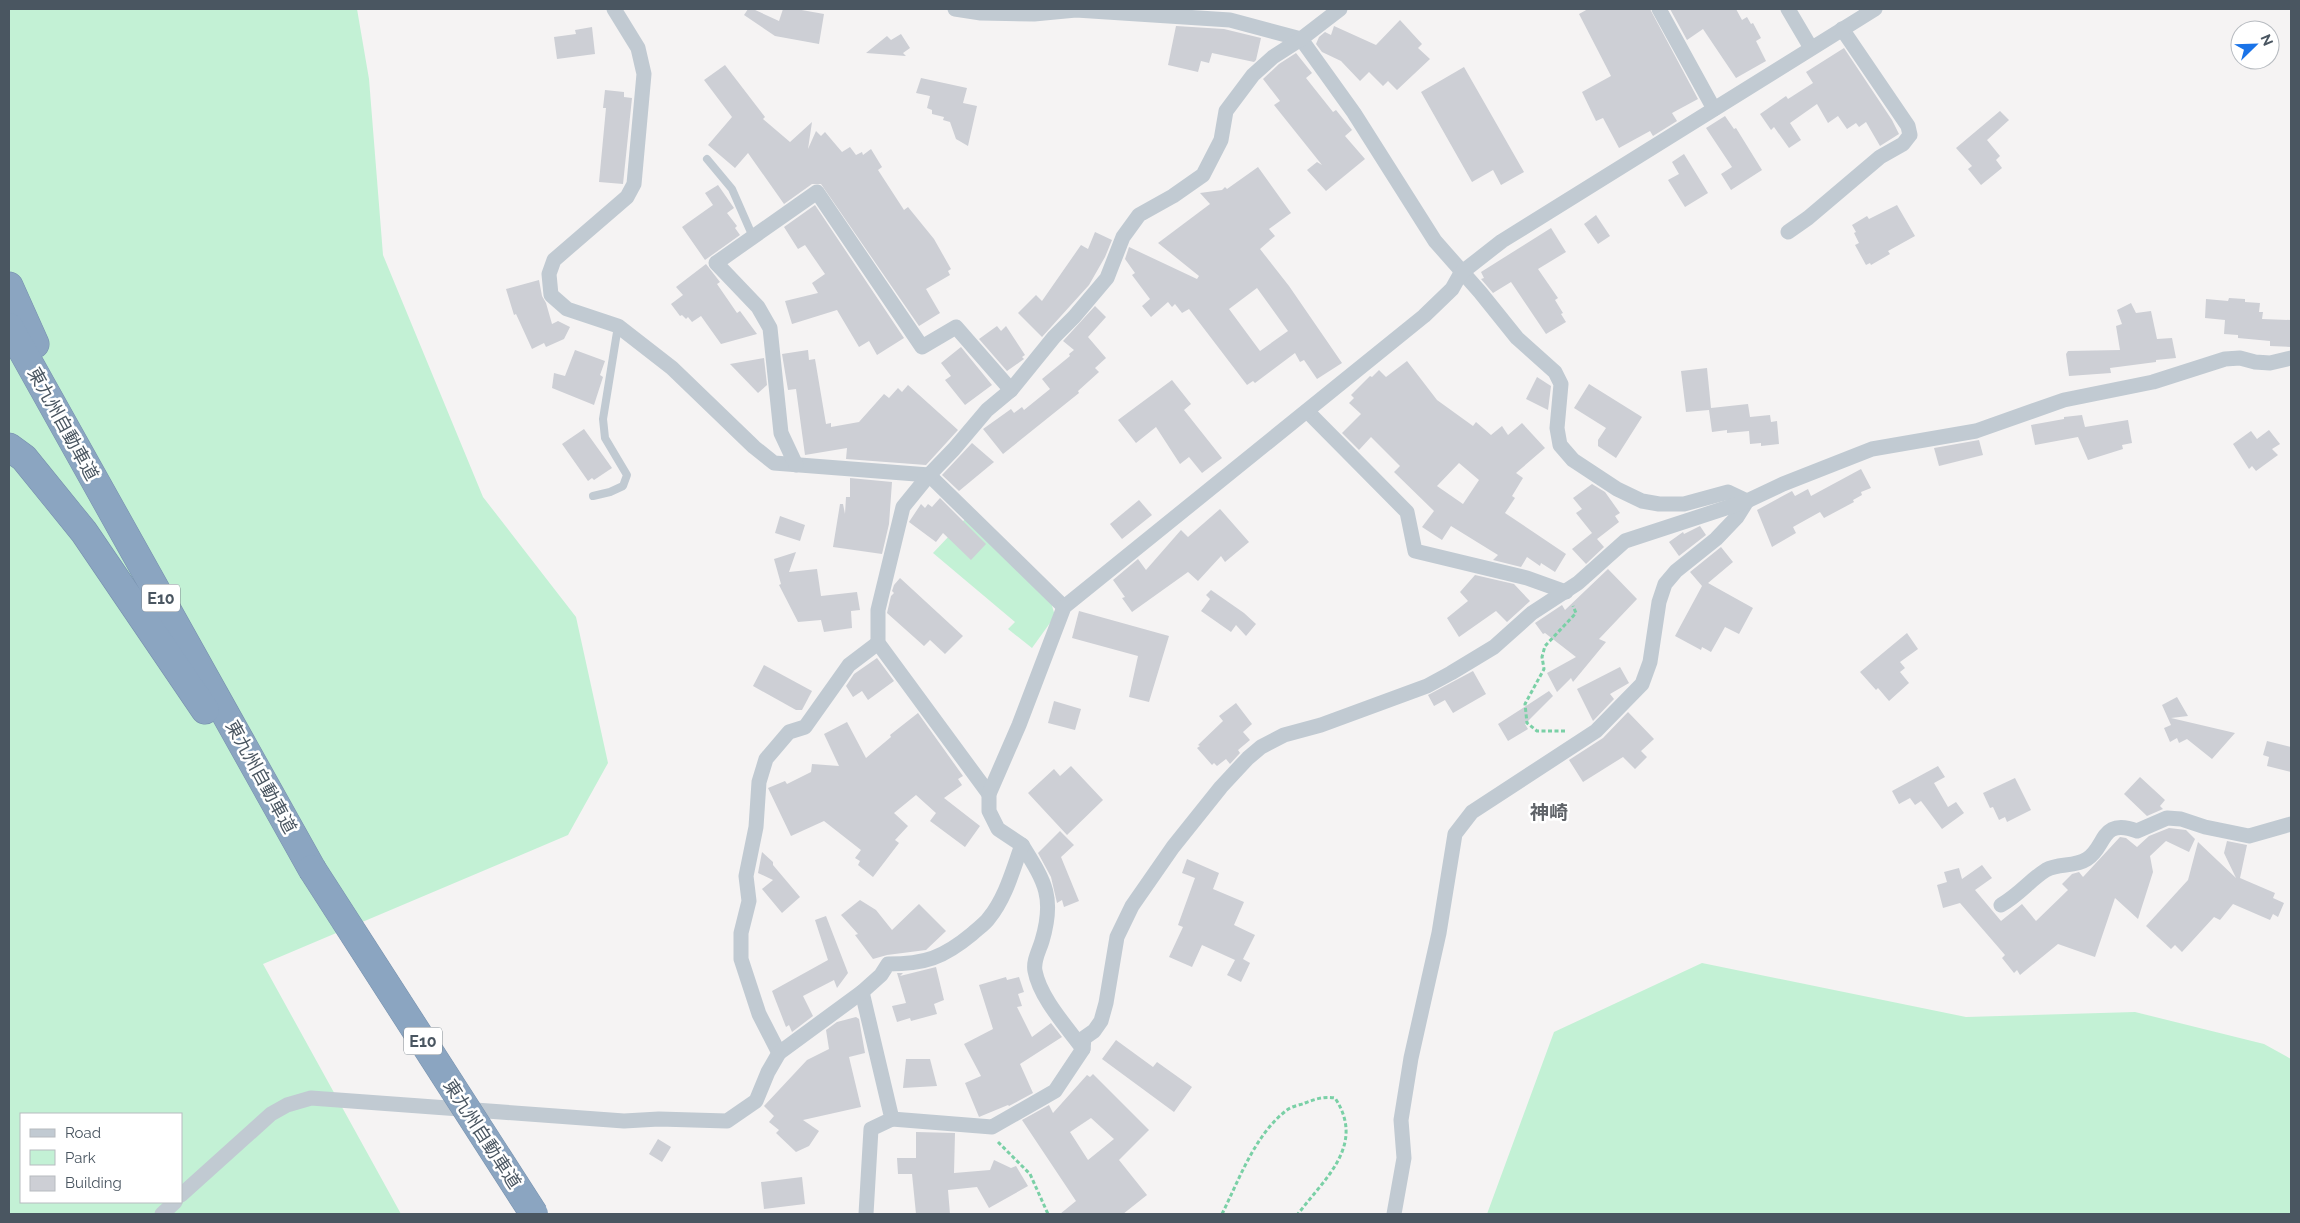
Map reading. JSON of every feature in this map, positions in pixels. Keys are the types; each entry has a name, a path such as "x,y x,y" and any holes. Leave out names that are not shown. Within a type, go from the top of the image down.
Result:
{"highway":[{"path":"9,286 63,403 217,682 253,763"},
{"name":"東九州自動車道","path":"9,327 312,868 534,1214"},
{"path":"9,446 24,458 84,532 312,868"}],"street":[{"path":"614,9 638,48 644,74 634,184 628,197 554,260 549,274 551,295 567,309 618,326 672,368 754,448 774,463 929,475 1064,607"},
{"path":"955,9 981,13 1034,14 1076,10 1230,20 1301,39 1354,113 1436,241 1517,338 1555,372 1561,384 1557,428 1560,445 1573,460 1617,489 1642,500 1659,504 1684,504 1728,492 1747,501"},
{"path":"988,794 878,643 878,610 903,508 929,475 987,410 1011,390 1054,337 1074,317 1107,278 1123,237 1139,215 1203,175 1221,140 1226,111 1253,75 1273,57 1301,39 1340,9"},
{"path":"1659,9 1714,109"},
{"path":"1788,9 1811,48"},
{"path":"1083,1049 1045,997 1034,970 1035,959 1047,923 1049,906 1043,879 1022,845 998,829 989,810 988,794 1019,724 1064,607 1424,316 1452,289 1461,273 1510,236 1875,9"},
{"path":"1788,232 1808,218 1880,157 1903,144 1910,135 1908,126 1842,29"},
{"path":"796,465 781,433 770,328 758,307 716,263 817,192 922,347 956,327 1011,390"},
{"path":"866,1214 871,1129 892,1119 992,1127 1054,1091 1083,1049 1084,1038 1094,1031 1101,1020 1106,1003 1117,937 1132,906 1173,847 1221,787 1261,747 1284,735 1321,725 1427,686 1494,647 1532,613 1566,592 1625,541 1747,501 1783,484 1872,449 1976,431 2064,400 2153,382 2225,359 2240,358 2270,363 2291,358"},
{"path":"1307,411 1408,512 1415,551 1527,578 1566,592"},
{"path":"1394,1214 1404,1158 1402,1120 1411,1058 1439,933 1454,834 1472,812 1596,731 1642,684 1650,662 1659,602 1665,584 1676,571 1716,539 1737,518 1747,501"},
{"path":"779,1053 760,1014 741,959 741,933 749,901 746,876 756,827 759,782 766,759 789,732 805,727 849,665 878,643"},
{"path":"2001,905 2016,897 2047,869 2081,862 2089,858 2095,852 2103,835 2114,829 2127,828 2137,832 2167,818 2181,819 2204,827 2249,836 2291,824"},
{"path":"182,1194 264,1120 287,1105 311,1098 624,1121 659,1119 727,1121 756,1101 768,1072 779,1053 862,992 881,975 888,964 907,964 934,958 957,947 989,919 1010,878 1022,845"},
{"path":"862,992 892,1119"},
{"path":"162,1214 174,1203"}],"lane":[{"path":"707,159 732,189 753,237"},
{"path":"593,496 610,492 623,486 627,475 605,438 603,419 618,326"}],"path":[{"path":"1566,592 1576,613 1545,646 1542,657 1544,669 1525,704 1528,723 1537,731 1596,731"},
{"path":"1222,1214 1263,1136 1288,1109 1328,1096 1335,1098 1344,1112 1347,1130 1345,1148 1298,1214"},
{"path":"992,1127 1000,1146 1030,1174 1048,1214"}],"green space":[{"path":"9,9 357,9 369,79 383,255 483,497 576,617 608,763 568,835 263,964 401,1214 9,1214"},
{"path":"966,518 1051,602 1055,616 1032,648 1008,629 1015,622 933,553"},
{"path":"1702,963 1966,1017 2135,1012 2264,1044 2291,1059 2291,1214 1487,1214 1554,1032"}],"building":[{"path":"748,9 753,9 779,21 783,9 796,9 824,14 819,44 775,36 744,15"},
{"path":"1588,9 1650,9 1698,99 1672,113 1677,121 1653,136 1650,131 1619,148 1603,118 1596,121 1582,92 1611,76 1579,14"},
{"path":"1670,9 1736,9 1742,20 1747,17 1751,24 1753,23 1761,38 1756,41 1766,61 1736,78 1703,29 1687,40"},
{"path":"1400,20 1422,44 1418,48 1430,59 1397,90 1388,81 1383,86 1369,72 1360,81 1341,61 1322,52 1316,44 1319,37 1325,32 1331,35 1334,26 1376,45"},
{"path":"1176,26 1224,29 1261,38 1256,60 1254,62 1212,53 1209,63 1201,61 1198,72 1168,65"},
{"path":"592,27 595,54 557,59 554,37 576,34 575,30"},
{"path":"901,34 910,48 903,53 906,56 866,53 887,36 891,40"},
{"path":"1844,48 1892,120 1899,134 1880,146 1866,122 1859,127 1856,123 1847,129 1838,116 1828,123 1817,104 1790,123 1801,140 1789,148 1774,127 1771,130 1760,114 1786,96 1788,99 1813,83 1806,72"},
{"path":"1296,53 1312,73 1306,78 1333,112 1336,110 1352,130 1345,136 1365,159 1326,191 1307,170 1317,162 1322,165 1274,105 1280,101 1263,79 1279,64"},
{"path":"725,65 765,117 763,119 790,142 812,122 808,149 816,131 821,136 825,132 842,152 850,147 856,155 862,152 863,155 871,149 882,167 878,170 904,210 908,207 934,239 951,269 948,271 950,275 926,289 940,313 919,326 821,184 812,184 784,204 748,153 735,168 708,145 732,117 704,80"},
{"path":"1464,67 1524,172 1501,185 1493,170 1472,182 1421,92"},
{"path":"921,78 967,88 963,103 977,106 968,146 956,139 950,122 943,120 944,117 932,114 932,110 927,108 930,96 916,93"},
{"path":"605,90 624,92 624,97 632,98 623,184 599,182 606,108 603,108"},
{"path":"2000,111 2009,120 1987,140 2000,156 1996,160 2002,168 1981,185 1968,169 1972,166 1956,148"},
{"path":"1725,116 1734,129 1736,128 1762,170 1731,190 1721,174 1732,167 1706,128"},
{"path":"1684,154 1708,193 1685,207 1668,180 1679,174 1672,162"},
{"path":"1258,167 1291,213 1269,229 1275,236 1260,249 1289,286 1342,363 1317,379 1304,360 1300,362 1295,353 1255,383 1253,381 1247,385 1189,309 1182,313 1175,304 1172,307 1168,302 1151,317 1142,306 1150,299 1132,275 1135,273 1125,259 1129,247 1197,279 1199,276 1158,243 1210,204 1200,193 1222,190 1225,187 1227,189","holes":["1257,288 1288,331 1260,351 1229,309"]},
{"path":"718,185 734,208 727,213 737,226 735,228 740,235 705,260 682,227 713,205 705,193"},
{"path":"815,205 904,338 877,355 869,341 859,347 837,310 792,324 785,301 818,293 812,283 825,274 805,245 798,249 784,227"},
{"path":"1897,205 1915,236 1888,251 1890,254 1871,265 1870,263 1866,265 1855,245 1859,243 1852,225 1867,216 1869,219"},
{"path":"1596,215 1610,236 1598,244 1584,224"},
{"path":"1551,228 1566,252 1538,269 1558,298 1555,300 1566,322 1546,334 1511,282 1493,293 1481,279 1484,278 1481,272"},
{"path":"1095,232 1112,240 1105,257 1089,285 1042,337 1018,313 1036,295 1042,301 1081,245 1088,249"},
{"path":"706,264 720,282 717,284 737,313 740,311 757,334 721,344 701,316 692,322 688,317 686,319 682,315 680,316 671,304 683,295 676,287"},
{"path":"539,280 542,296 552,324 558,321 570,327 564,339 546,347 544,343 532,349 516,314 514,315 506,289"},
{"path":"2229,298 2245,299 2245,302 2260,303 2259,312 2263,312 2262,319 2291,320 2291,347 2270,346 2270,341 2238,338 2238,335 2224,334 2225,320 2205,318 2206,299 2228,301"},
{"path":"2131,303 2136,313 2151,311 2157,339 2172,338 2176,358 2110,368 2111,373 2069,376 2066,354 2068,351 2120,350 2116,326 2122,324 2117,310"},
{"path":"1095,306 1106,317 1088,337 1106,358 1095,368 1099,372 1078,391 1079,393 1003,454 983,429 1011,409 1014,413 1022,407 1024,410 1050,389 1042,379 1070,356 1069,354 1074,350 1063,341"},
{"path":"997,326 1001,331 1006,326 1025,355 1022,357 1024,359 1007,371 979,339"},
{"path":"961,347 992,385 965,405 945,380 951,376 941,363"},
{"path":"575,350 605,361 600,375 603,377 594,405 552,388 554,373 565,376"},
{"path":"808,350 809,360 815,359 826,424 831,423 831,427 859,422 884,394 889,398 898,388 902,392 908,385 958,430 926,465 846,459 847,448 805,455 796,389 788,390 782,354"},
{"path":"764,358 767,385 758,393 730,364"},
{"path":"1407,361 1437,400 1473,426 1476,422 1491,435 1502,426 1508,435 1522,423 1545,448 1516,473 1523,478 1512,496 1515,498 1505,513 1566,554 1555,572 1541,563 1540,566 1527,557 1521,567 1493,560 1498,555 1451,526 1442,540 1422,527 1434,511 1394,472 1400,466 1371,437 1359,450 1342,433 1361,414 1349,403 1354,398 1351,395 1370,376 1372,377 1379,370 1386,377","holes":["1459,463 1479,480 1463,504 1437,486"]},
{"path":"1707,368 1711,408 1748,404 1750,417 1770,415 1771,422 1777,421 1779,444 1761,446 1761,443 1750,444 1749,431 1727,433 1727,430 1712,432 1709,410 1686,412 1681,371"},
{"path":"1537,377 1551,386 1548,410 1526,399"},
{"path":"1172,380 1191,404 1184,410 1222,458 1202,473 1189,457 1180,464 1156,427 1136,443 1118,420"},
{"path":"1589,384 1642,417 1616,458 1598,446 1598,440 1606,428 1574,408"},
{"path":"2082,415 2085,427 2128,420 2132,443 2122,445 2123,449 2088,460 2078,437 2035,445 2031,425 2064,419 2064,417"},
{"path":"584,429 612,468 594,480 592,478 588,481 562,444"},
{"path":"2269,430 2280,444 2272,449 2278,455 2256,471 2252,466 2249,469 2233,444 2251,431 2257,439"},
{"path":"1979,440 1983,455 1939,466 1934,448"},
{"path":"972,443 994,462 959,491 942,475"},
{"path":"1861,469 1871,488 1861,492 1862,495 1853,500 1854,502 1824,518 1820,512 1793,527 1796,533 1772,547 1757,510 1792,491 1795,496 1808,489 1811,496"},
{"path":"850,478 892,482 889,524 882,554 833,547 840,504 843,504 845,514 846,497 850,497"},
{"path":"1592,484 1605,492 1620,513 1615,516 1619,522 1597,539 1604,547 1586,564 1572,549 1592,533 1576,513 1582,509 1573,498"},
{"path":"940,498 986,544 971,560 943,533 936,542 909,522 921,504 925,508 928,504 932,507"},
{"path":"1139,500 1152,515 1122,539 1110,524"},
{"path":"1220,509 1249,542 1225,562 1221,556 1198,581 1188,572 1132,612 1122,598 1125,597 1113,580 1138,559 1146,570 1181,530 1188,537"},
{"path":"780,516 805,525 800,541 775,533"},
{"path":"1700,526 1706,535 1679,556 1669,542 1683,532 1684,534"},
{"path":"1721,547 1733,562 1708,583 1753,608 1739,634 1725,627 1711,652 1702,647 1701,650 1675,636 1702,586 1690,572"},
{"path":"796,552 789,572 817,569 821,596 857,592 860,610 851,611 852,628 824,632 821,620 798,622 779,585 781,584 774,559"},
{"path":"1608,569 1637,599 1599,639 1606,642 1573,682 1571,678 1557,692 1547,673 1576,657 1545,633 1543,634 1535,623 1562,605 1565,610"},
{"path":"1475,575 1514,584 1530,601 1507,622 1496,611 1459,637 1447,618 1468,601 1460,592"},
{"path":"900,578 963,636 945,654 930,640 924,646 887,613 891,596 894,593 892,591 894,585"},
{"path":"1211,590 1244,613 1256,624 1246,636 1236,625 1231,632 1201,611 1210,599 1206,595"},
{"path":"1079,611 1169,636 1149,702 1129,697 1138,656 1072,638"},
{"path":"1907,633 1918,649 1900,662 1905,668 1900,672 1909,683 1889,701 1860,672"},
{"path":"877,658 894,681 868,700 862,691 853,697 846,686 854,674"},
{"path":"764,665 812,691 802,710 796,710 753,686"},
{"path":"1620,667 1629,683 1610,694 1614,699 1593,721 1577,689"},
{"path":"1473,671 1486,694 1453,713 1445,700 1434,706 1428,695"},
{"path":"1549,691 1553,696 1525,724 1528,729 1508,741 1498,724"},
{"path":"2177,697 2188,716 2171,718 2235,733 2212,759 2187,739 2179,743 2177,738 2170,742 2164,728 2171,725 2162,705"},
{"path":"1054,701 1081,709 1075,730 1048,723"},
{"path":"1236,703 1252,724 1243,732 1250,740 1238,750 1240,753 1230,764 1226,759 1217,766 1214,763 1212,765 1197,748 1200,746 1198,745 1223,721 1219,716"},
{"path":"1628,712 1654,739 1641,751 1647,757 1635,769 1623,757 1583,782 1569,760 1603,738"},
{"path":"918,713 963,776 958,779 962,785 944,798 980,826 965,847 930,821 936,813 916,795 894,813 908,826 895,840 899,843 873,877 858,865 860,861 855,858 861,850 824,821 791,836 768,788 785,781 787,784 811,772 812,764 839,766 824,734 847,722 866,758 891,737 890,735"},
{"path":"2267,741 2291,747 2291,772 2267,766 2269,757 2263,755"},
{"path":"1071,766 1103,800 1067,835 1028,793 1054,769 1060,776"},
{"path":"1938,766 1945,777 1934,783 1948,807 1956,802 1964,813 1942,829 1921,801 1915,805 1910,798 1899,804 1892,791"},
{"path":"2140,777 2165,800 2160,806 2163,809 2147,816 2124,794"},
{"path":"2015,778 2031,810 2007,822 2005,817 1999,820 1993,807 1990,808 1983,793"},
{"path":"2169,828 2186,830 2195,839 2189,852 2166,841 2150,856 2153,872 2138,919 2115,898 2095,957 2058,944 2020,975 2017,970 2014,973 2002,958 2005,955 1960,903 1943,908 1937,885 1947,882 1944,872 1959,868 1962,879 1982,865 1992,878 1975,890 2001,921 2022,904 2036,921 2068,890 2062,884 2072,874 2079,872 2083,877 2120,837 2126,838 2137,847 2149,836"},
{"path":"1060,831 1074,845 1061,857 1079,901 1064,907 1062,900 1057,903 1051,877 1038,853"},
{"path":"2227,841 2247,845 2240,878 2275,893 2273,898 2284,903 2278,917 2273,914 2270,920 2233,904 2220,920 2214,917 2182,952 2175,945 2171,949 2146,926 2188,880 2198,842 2236,878 2224,853"},
{"path":"762,852 773,862 773,865 800,897 782,913 762,889 773,880 758,873"},
{"path":"1187,859 1219,873 1213,889 1244,902 1234,925 1255,935 1243,959 1250,963 1241,982 1227,975 1235,960 1202,945 1192,967 1169,957 1183,927 1178,925 1195,878 1182,873"},
{"path":"860,900 876,910 892,930 919,904 946,931 926,950 887,955 873,959 855,935 858,934 841,915"},
{"path":"826,916 848,973 837,988 834,980 803,996 813,1016 792,1032 789,1025 786,1027 772,991 828,960 815,920"},
{"path":"936,967 944,1000 934,1004 937,1014 911,1021 910,1018 897,1022 892,1006 906,1003 897,973 903,973 900,976"},
{"path":"1006,977 1007,980 1019,977 1024,992 1018,994 1022,1006 1017,1007 1032,1037 1051,1023 1062,1037 1020,1064 1033,1093 1009,1106 979,1117 965,1083 981,1076 964,1044 993,1029 979,985"},
{"path":"856,1017 859,1019 865,1053 849,1057 861,1107 803,1120 819,1131 809,1146 796,1152 776,1133 779,1130 769,1122 774,1116 764,1106 807,1060 829,1049 826,1030 837,1022"},
{"path":"1116,1040 1153,1067 1157,1062 1192,1087 1174,1112 1102,1059"},
{"path":"906,1059 930,1059 937,1086 903,1088"},
{"path":"1093,1074 1149,1130 1119,1160 1147,1195 1123,1214 1060,1214 1076,1201 1022,1120 1049,1105 1053,1113 1087,1075 1090,1077","holes":["1091,1118 1114,1139 1088,1160 1070,1132"]},
{"path":"916,1132 955,1133 954,1173 990,1170 994,1160 1011,1168 1016,1166 1028,1186 989,1208 977,1187 948,1190 950,1214 916,1214 912,1174 898,1174 897,1158 916,1158"},
{"path":"658,1139 671,1147 662,1162 649,1154"},
{"path":"802,1177 805,1204 764,1209 761,1182"}],"district":[{"name":"神崎","path":"1549,812"}]}
